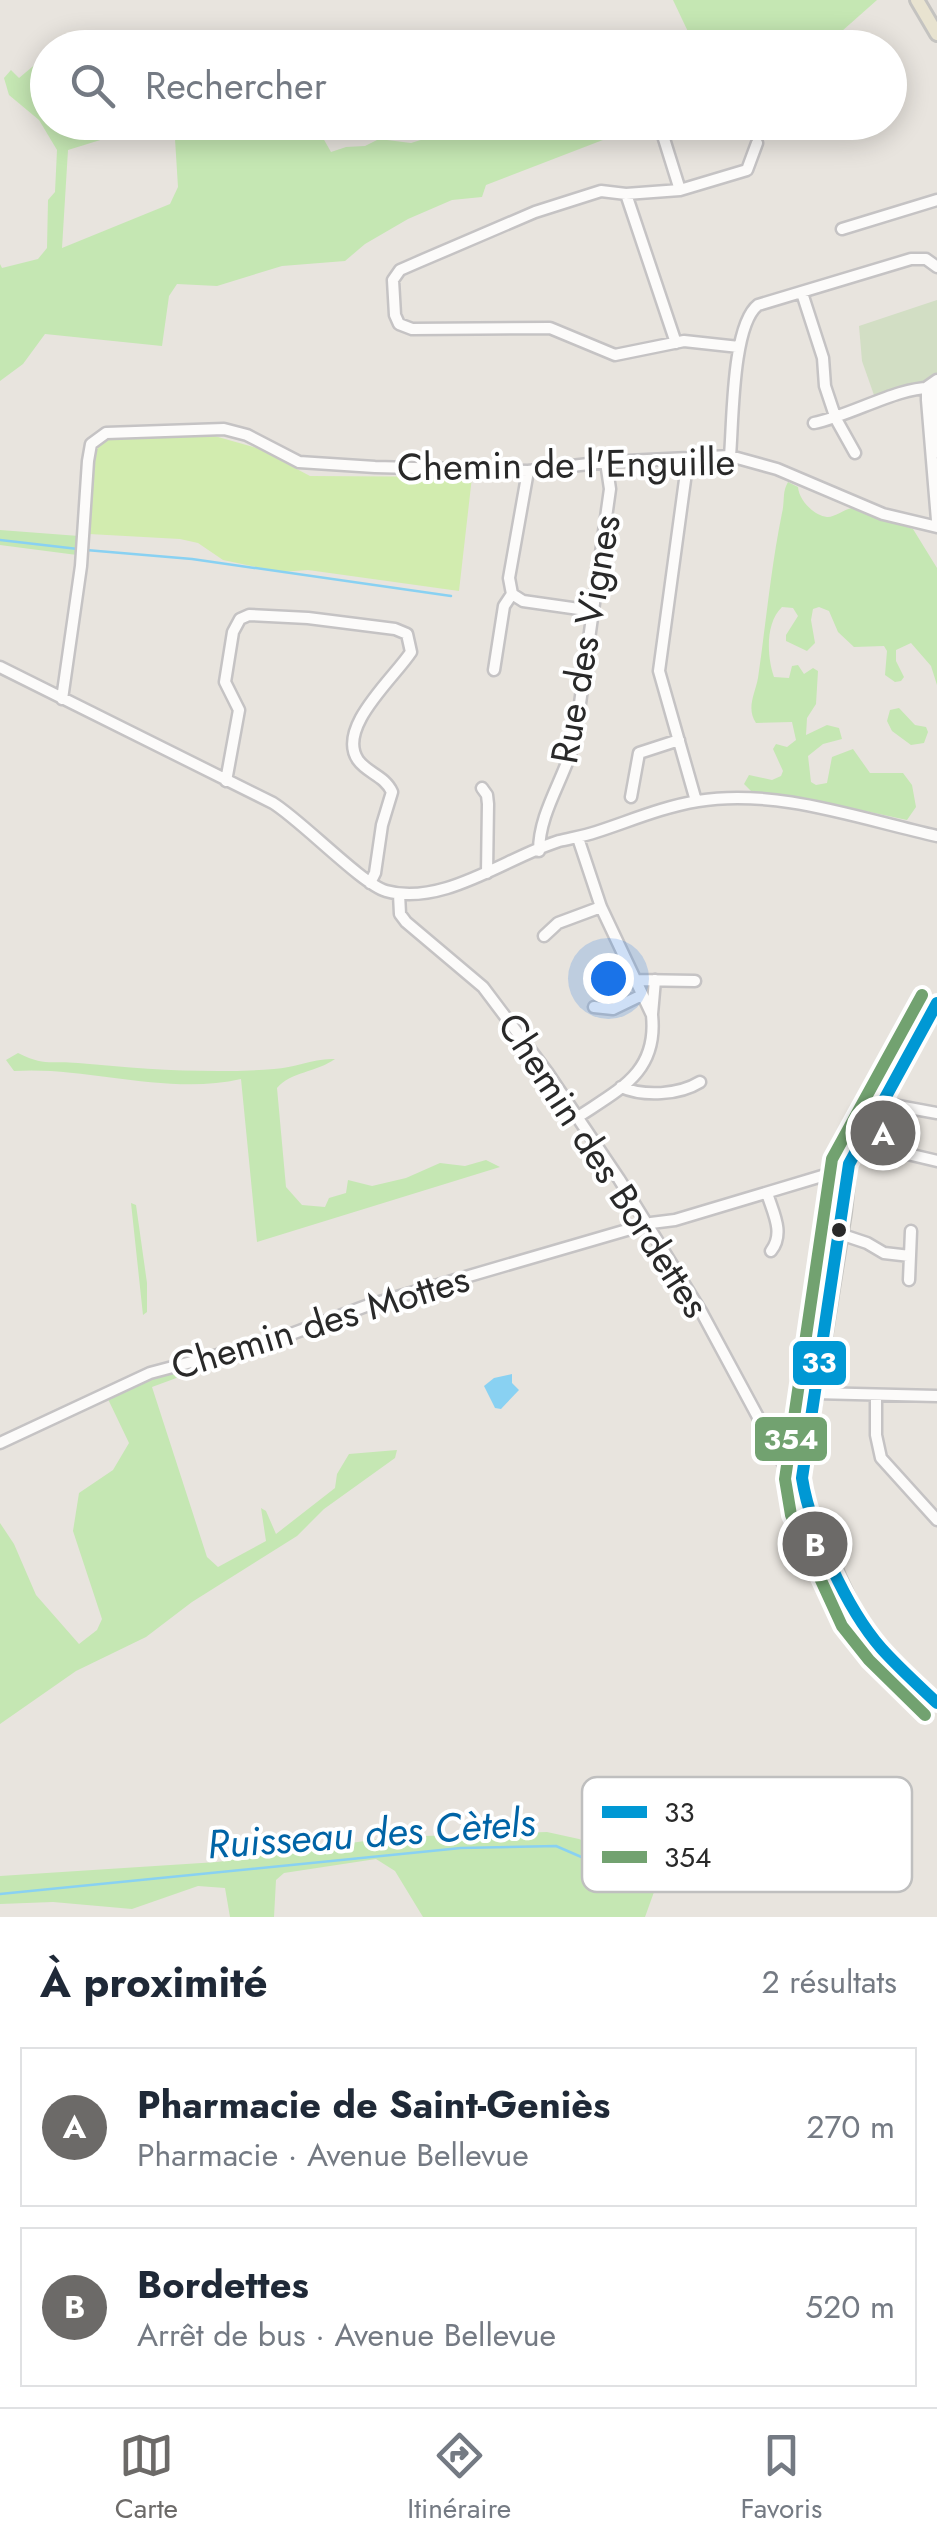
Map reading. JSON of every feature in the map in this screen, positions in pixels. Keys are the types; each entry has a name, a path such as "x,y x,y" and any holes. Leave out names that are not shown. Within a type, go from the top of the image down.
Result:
{"main road":[{"path":"918,0 937,34"},
{"path":"937,1003 846,1174 802,1473 807,1509 857,1618 881,1648 937,1703"}],"street":[{"path":"664,140 680,190"},
{"path":"739,348 676,342 615,355 550,328 412,330 400,324 394,314 393,280 400,270 535,212 601,191 626,194 680,190 748,170 757,143"},
{"path":"626,194 676,342"},
{"path":"842,229 937,200"},
{"path":"730,456 739,348 749,312 758,305 911,258 926,259 937,267"},
{"path":"802,293 823,358 825,386 836,419 855,452"},
{"path":"814,423 934,385"},
{"path":"934,385 937,452"},
{"path":"934,385 937,524"},
{"name":"Chemin de l'Enguille","path":"62,699 81,566 88,461 91,444 106,433 224,429 246,435 298,462 528,472 606,462 730,456 778,469 901,520 937,524"},
{"path":"688,458 659,671 696,801"},
{"name":"Rue des Vignes","path":"538,851 547,814 572,753 610,489 606,462"},
{"path":"494,670 504,606 512,594 509,578 528,472"},
{"path":"512,594 523,601 593,611"},
{"path":"226,782 239,710 225,682 233,632 240,619 249,615 308,618 395,629 406,634 411,652 352,734 358,760 388,784 392,792 370,883"},
{"path":"0,667 288,812 370,883 399,894 422,893 487,872 558,842 696,801 778,801 937,836"},
{"path":"631,797 639,753 679,740"},
{"path":"482,788 488,794 487,872"},
{"path":"547,814 558,842"},
{"path":"578,838 601,907 652,1015"},
{"name":"Chemin des Bordettes","path":"399,894 400,914 406,922 496,1001 578,1117 710,1326 782,1461 793,1475 802,1473"},
{"path":"544,936 558,923 601,907"},
{"path":"636,980 695,981"},
{"path":"578,1117 643,1068 654,1033 655,980"},
{"path":"594,1007 612,1008 642,996"},
{"path":"621,1087 630,1091 680,1092 700,1082"},
{"path":"882,1104 937,1114"},
{"path":"861,1143 937,1162"},
{"name":"Chemin des Mottes","path":"0,1443 150,1373 278,1339 366,1306 651,1230 831,1174 846,1174"},
{"path":"767,1193 779,1232 772,1251"},
{"path":"909,1280 911,1231"},
{"path":"840,1234 884,1253 910,1256"},
{"path":"814,1393 937,1396"},
{"path":"876,1396 876,1436 881,1458 937,1520"}],"green space":[{"path":"673,0 877,0 843,30 687,30"},
{"path":"30,69 30,112 9,95 4,78 11,70 19,78"},
{"path":"51,140 100,140 68,150 62,248 170,204 178,187 175,140 324,140 331,152 377,140 603,140 486,185 482,197 452,200 408,219 365,244 345,261 282,266 217,286 177,284 169,296 162,346 45,334 23,364 0,381 0,264 2,268 38,259 47,248 48,200 55,192 57,150"},
{"path":"937,300 937,376 875,398 862,361 859,326"},
{"path":"108,434 211,435 257,448 310,476 472,477 459,591 308,570 280,572 223,560 198,543 180,539 89,534 92,456"},
{"path":"788,482 798,487 804,502 822,516 830,517 852,508 913,529 937,568 937,685 931,666 911,643 896,650 896,661 904,677 895,682 885,675 884,646 854,647 838,632 829,611 819,607 813,609 811,620 815,643 807,651 786,641 798,616 793,608 782,607 776,614 769,640 774,677 789,678 792,666 798,665 804,674 813,668 818,671 816,704 807,718 806,735 827,725 839,728 842,739 823,744 808,756 811,782 827,783 832,757 853,749 870,773 903,773 912,785 916,807 907,820 800,797 752,792 744,784 749,775 772,780 781,776 783,771 773,749 776,744 787,747 796,740 792,722 756,723 751,706"},
{"path":"0,530 79,536 77,555 0,545"},
{"path":"899,708 915,725 926,727 924,743 911,745 892,731 887,721 890,710"},
{"path":"18,1053 48,1062 201,1071 274,1069 335,1059 277,1088 286,1187 302,1205 325,1207 329,1198 346,1193 348,1180 372,1186 406,1178 440,1163 465,1166 486,1160 500,1167 257,1242 241,1079 156,1083 14,1071 6,1060"},
{"path":"131,1203 136,1205 147,1283 147,1312 143,1315"},
{"path":"199,1365 190,1373 152,1387 207,1557 218,1567 266,1541 261,1508 276,1534 335,1488 337,1474 349,1454 397,1450 395,1458 324,1509 297,1536 192,1602 146,1637 76,1671 0,1724 0,1523 14,1544 36,1595 79,1644 97,1630 102,1619 73,1531 79,1493 113,1470 129,1443 107,1397 149,1379"},
{"path":"547,1832 582,1840 582,1892 654,1892 645,1917 423,1917 395,1871 376,1859 284,1873 276,1880 274,1917 230,1917 225,1888 198,1886 132,1909 53,1902 0,1904 0,1876 217,1862 393,1837"}],"water":[{"path":"512,1374 512,1383 519,1390 501,1409 495,1408 484,1386 494,1378"}],"waterway":[{"path":"0,540 78,549"},
{"path":"86,550 192,559 451,596"},
{"name":"Ruisseau des Cètels","path":"0,1894 461,1848 556,1846 582,1857"}],"transit line":[{"name":"354","path":"922,995 832,1159 785,1479 791,1515 842,1626 869,1660 925,1715"},
{"name":"33","path":"937,1003 849,1164 802,1478 822,1544 855,1612 881,1648 937,1703"}],"place":[{"name":"Pharmacie de Saint-Geniès","path":"883,1133"},
{"name":"Bordettes","path":"815,1544"}]}
